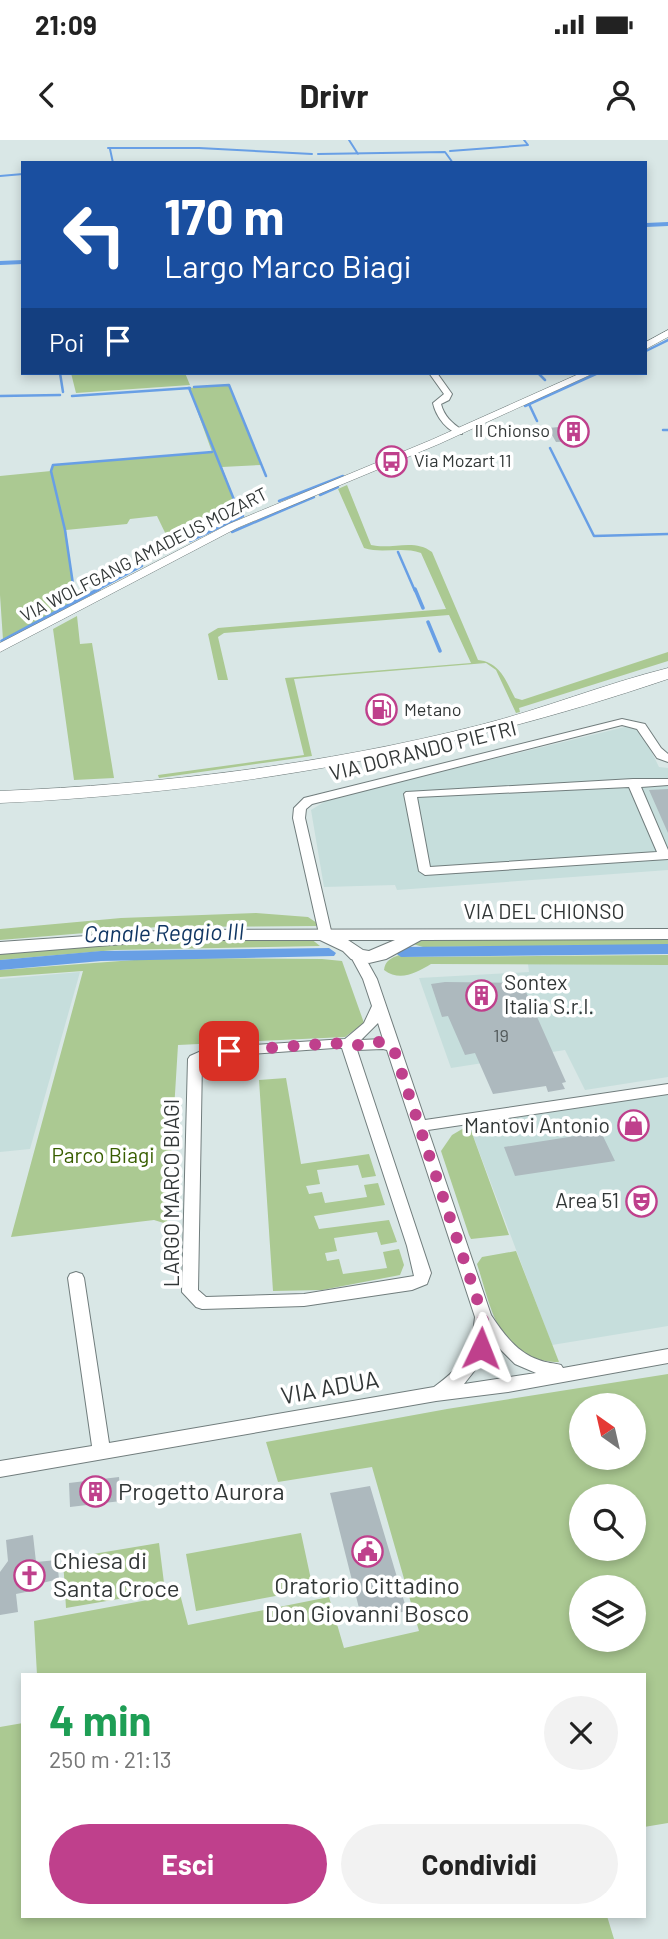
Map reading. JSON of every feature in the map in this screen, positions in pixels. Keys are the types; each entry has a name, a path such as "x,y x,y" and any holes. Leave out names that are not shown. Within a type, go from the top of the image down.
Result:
{"highway":[{"path":"0,797 161,786 316,765 491,728 668,673"},
{"path":"0,808 199,792 351,769 508,734 668,684"}],"main road":[{"name":"VIA DEL CHIONSO","path":"0,948 173,935 323,935 354,946 381,948 421,934 668,934"}],"street":[{"path":"647,345 668,334"},
{"path":"434,375 448,396 437,403 437,408 459,432"},
{"name":"VIA WOLFGANG AMADEUS MOZART","path":"0,648 233,526 459,432 585,375"},
{"name":"VIA DORANDO PIETRI","path":"323,935 299,818 300,808 308,801 622,722 632,722 646,729 661,756 668,759"},
{"path":"633,782 666,855 425,870 410,794 633,782 668,782"},
{"path":"354,946 370,979 483,1317 512,1355 539,1369 576,1371"},
{"path":"370,979 381,948"},
{"path":"348,1044 370,1025 379,1006"},
{"name":"LARGO MARCO BIAGI","path":"348,1044 415,1246 423,1273 421,1280 412,1284 304,1300 202,1303 190,1292 195,1059 208,1053 348,1044 354,1046 376,1041 393,1047"},
{"path":"419,1126 668,1089"},
{"path":"76,1278 102,1452"},
{"path":"436,1394 453,1384 481,1348 483,1317"},
{"path":"508,1385 514,1376 512,1355"},
{"name":"VIA ADUA","path":"0,1469 668,1356"},
{"path":"468,1368 471,1378 483,1388"}],"shaded area":[{"path":"633,725 641,730 659,767 668,768 668,870 397,890 395,885 324,887 311,810 329,799"},
{"path":"528,964 668,965 668,1077 585,1090 565,1050 451,1068 419,978 529,972"},
{"path":"80,972 30,1149 0,1152 0,979"},
{"path":"668,1094 668,1326 552,1345 469,1125"}],"green space":[{"path":"72,375 186,375 190,385 76,393"},
{"path":"229,385 261,465 222,467 239,512 171,545 157,516 130,519 127,524 66,530 75,600 3,640 0,595 0,476 51,471 53,465 212,452 189,388"},
{"path":"347,485 371,545 410,545 432,552 478,660 492,664 497,668 515,698 522,700 668,652 668,661 519,708 520,712 516,713 496,670 486,663 294,679 312,756 159,778 158,775 304,755 285,678 471,663 449,615 224,633 218,637 228,680 218,680 208,634 218,628 446,609 421,553 364,548 338,489"},
{"path":"77,616 80,644 92,643 114,778 74,780 53,629"},
{"path":"256,913 308,917 317,923 316,926 158,927 0,940 0,929 121,918"},
{"path":"668,936 668,945 423,947 413,944 423,938"},
{"path":"310,938 320,946 115,950 0,960 0,952 159,939"},
{"path":"399,955 668,955 668,965 431,964 402,976 384,970 389,960"},
{"name":"Parco Biagi","path":"161,958 342,961 364,1023 345,1037 178,1045 167,1224 154,1220 11,1237 83,971 0,977 0,970"},
{"path":"286,1078 301,1164 369,1154 376,1176 362,1178 358,1165 317,1170 320,1184 306,1186 309,1194 322,1192 325,1203 367,1197 364,1185 378,1183 385,1205 314,1216 319,1229 389,1220 397,1242 381,1245 377,1232 334,1238 337,1251 325,1253 327,1261 339,1259 343,1274 387,1268 383,1252 399,1249 404,1265 400,1275 322,1290 273,1291 259,1080"},
{"path":"469,1125 509,1235 471,1239 469,1235 441,1151 452,1135"},
{"path":"516,1251 559,1362 523,1353 510,1343 493,1315 477,1264 482,1257"},
{"path":"668,1374 668,1823 646,1827 646,1673 37,1673 34,1621 180,1594 188,1625 329,1597 344,1648 419,1631 372,1467 278,1482 266,1442 447,1409"},
{"path":"301,1533 313,1589 196,1611 186,1554"},
{"path":"159,1543 165,1591 66,1608 63,1559"},
{"path":"21,1723 21,1918 608,1918 614,1939 0,1939 0,1727"}],"building":[{"path":"570,426 579,441 556,442 548,428"},
{"path":"668,789 668,833 649,790"},
{"path":"522,983 566,1082 562,1083 565,1089 548,1092 546,1086 493,1094 475,1053 465,1055 448,1016 442,1017 431,984"},
{"path":"601,1132 615,1161 515,1176 504,1147"},
{"name":"Progetto Aurora","path":"119,1477 121,1501 70,1507 69,1483"},
{"name":"Oratorio Cittadino Don Giovanni Bosco","path":"370,1486 407,1611 362,1620 330,1493"},
{"name":"Chiesa di Santa Croce","path":"33,1535 36,1562 57,1560 59,1579 38,1584 31,1591 16,1594 18,1612 0,1615 0,1572 8,1561 6,1540"}],"waterway":[{"path":"349,140 358,153"},
{"path":"450,151 528,145 524,140"},
{"path":"108,148 199,148 312,154"},
{"path":"110,149 113,161"},
{"path":"358,153 445,152 452,161"},
{"path":"318,154 358,153"},
{"path":"0,176 21,174"},
{"path":"647,225 668,224"},
{"path":"0,263 21,262"},
{"path":"647,350 668,340"},
{"path":"60,375 63,392"},
{"path":"540,375 545,380"},
{"path":"529,404 594,375"},
{"path":"194,387 229,385 266,476"},
{"path":"72,396 189,388"},
{"path":"189,388 239,512 185,539 190,541 243,516"},
{"path":"0,396 60,395"},
{"path":"525,406 529,404"},
{"path":"529,404 537,421"},
{"path":"663,430 668,430"},
{"path":"550,448 594,536 668,534"},
{"path":"74,591 65,530 51,471 53,465 212,452"},
{"path":"279,501 343,476"},
{"path":"320,495 338,487"},
{"path":"232,532 314,497"},
{"path":"398,552 415,591"},
{"path":"95,591 142,566"},
{"path":"74,589 76,601"},
{"path":"76,601 99,589"},
{"path":"415,589 423,608"},
{"path":"2,641 76,601"},
{"path":"428,622 440,651"},
{"name":"Canale Reggio III","path":"401,952 668,949"},
{"name":"Canale Reggio III","path":"0,965 101,956 329,953"}],"place":[{"name":"Il Chionso","path":"573,431"},
{"name":"Via Mozart 11","path":"391,461"},
{"name":"Metano","path":"381,710"},
{"name":"Sontex Italia S.r.l.","path":"481,995"},
{"name":"Mantovi Antonio","path":"633,1126"},
{"name":"Area 51","path":"642,1201"},
{"name":"Progetto Aurora","path":"95,1492"},
{"name":"Oratorio Cittadino Don Giovanni Bosco","path":"367,1552"},
{"name":"Chiesa di Santa Croce","path":"30,1575"}],"route":[{"path":"229,1051 334,1043 354,1046 371,1041 393,1047 483,1317 481,1348"}]}
